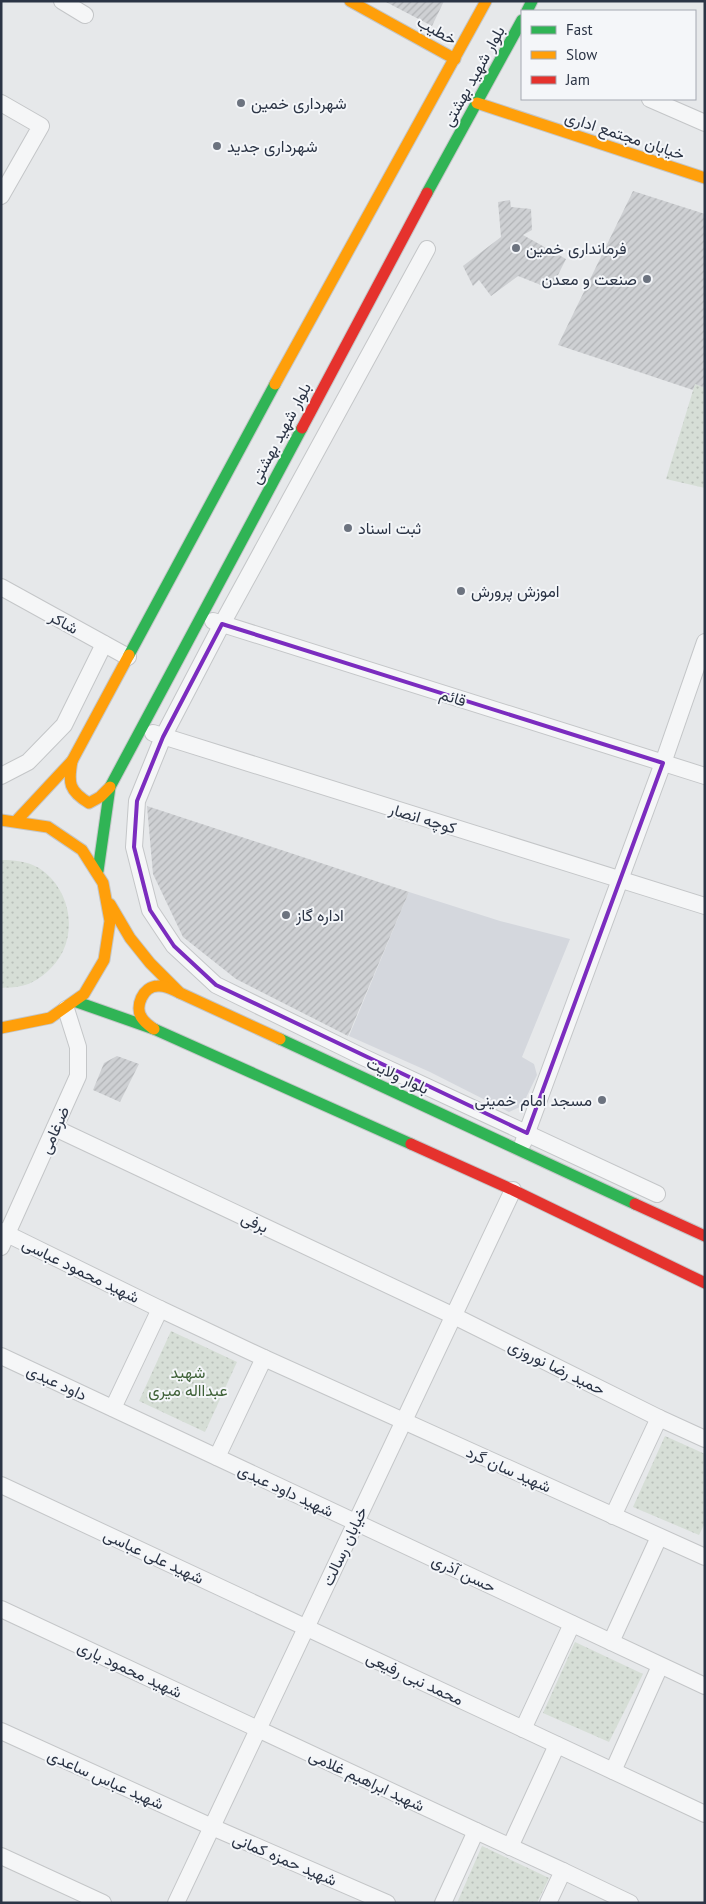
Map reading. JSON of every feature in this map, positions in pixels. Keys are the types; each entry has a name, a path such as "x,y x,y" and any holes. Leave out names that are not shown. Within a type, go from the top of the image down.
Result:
{"main road":[{"name":"خطیب","path":"350,1 455,59"},
{"name":"بلوار شهید بهشتی","path":"18,819 72,761 486,1"},
{"name":"بلوار شهید بهشتی","path":"98,872 110,786 419,208 521,22"},
{"name":"خیابان مجتمع اداری","path":"477,103 705,178"},
{"path":"72,761 68,781 75,796 89,803 100,798 110,786"},
{"path":"1,820 18,819 46,826 67,837 84,853 106,887 110,904 111,940 100,974 72,1005 47,1021 22,1027 1,1028"},
{"name":"بلوار ولایت","path":"110,904 130,938 150,963 180,993 705,1236"},
{"path":"154,1028 142,1018 138,1006 143,994 153,986 166,987 180,993"},
{"path":"72,1005 154,1028 513,1190 705,1283"}],"street":[{"path":"62,1 85,15"},
{"path":"652,100 705,123"},
{"path":"1,103 41,126 1,196"},
{"path":"426,249 222,624 163,738 136,801 134,847 150,910 174,946 216,985 364,1057 657,1194"},
{"name":"شاکر","path":"1,588 128,657"},
{"name":"قائم","path":"201,616 705,776"},
{"path":"520,1150 663,763 705,642"},
{"path":"1,776 28,762 64,725 104,644"},
{"name":"کوچه انصار","path":"141,729 163,738 705,906"},
{"name":"ضرغامی","path":"3,1237 56,1128 78,1076 78,1047 72,1005"},
{"name":"برفی","path":"56,1128 454,1316"},
{"name":"خیابان رسالت","path":"176,1903 513,1190"},
{"name":"شهید محمود عباسی","path":"3,1237 264,1358"},
{"path":"113,1408 160,1309"},
{"name":"حمید رضا نوروزی","path":"454,1316 660,1418 705,1438"},
{"name":"داود عبدی","path":"1,1356 216,1457"},
{"path":"216,1457 264,1358 404,1421"},
{"path":"613,1516 660,1418"},
{"name":"شهید سان گرد","path":"404,1421 659,1537 704,1555"},
{"name":"شهید داود عبدی","path":"216,1457 356,1522"},
{"name":"شهید علی عباسی","path":"1,1485 306,1627"},
{"name":"حسن آذری","path":"356,1522 705,1686"},
{"path":"611,1642 659,1537"},
{"name":"شهید محمود یاری","path":"1,1609 258,1729"},
{"path":"523,1729 572,1624"},
{"name":"محمد نبی رفیعی","path":"306,1627 613,1771"},
{"path":"660,1666 613,1771 705,1814"},
{"name":"شهید ابراهیم غلامی","path":"258,1729 563,1872"},
{"name":"شهید عباس ساعدی","path":"1,1731 212,1827"},
{"path":"510,1847 557,1745"},
{"name":"شهید حمزه کمانی","path":"212,1827 387,1903"},
{"path":"443,1903 476,1831"},
{"path":"1,1856 103,1903"},
{"path":"548,1903 563,1872 630,1903"}],"highlighted area":[{"path":"222,624 663,763 527,1133 216,985 174,946 150,910 134,847 137,801 163,737"}],"shaded area":[{"path":"409,892 500,921 570,939 522,1057 534,1064 537,1075 522,1106 509,1112 430,1072 349,1036"}],"green space":[{"path":"695,384 705,388 705,488 666,479"},
{"path":"1,860 30,864 39,868 50,878 59,889 65,902 69,931 60,958 44,975 25,985 1,988"},
{"name":"شهید عبدااله میری","path":"171,1331 237,1362 205,1432 139,1401"},
{"path":"665,1436 705,1454 705,1523 699,1535 633,1507"},
{"path":"575,1642 643,1674 609,1742 543,1713"},
{"path":"482,1846 549,1878 537,1903 457,1903"}],"building":[{"path":"384,1 444,1 432,26"},
{"name":"صنعت و معدن","path":"633,191 705,214 705,388 695,384 693,390 558,345"},
{"name":"فرمانداری خمین","path":"510,200 511,207 531,209 532,230 523,235 566,259 551,289 518,276 491,296 479,280 473,286 463,266 501,237 498,202"},
{"name":"اداره گاز","path":"147,806 409,892 348,1036 236,979 183,937 153,874"},
{"path":"117,1056 139,1064 120,1102 93,1090 104,1063"}],"traffic: fast":[{"path":"528,10 532,1"},
{"path":"427,193 521,22"},
{"path":"129,655 275,384"},
{"path":"98,871 110,787 302,428"},
{"path":"77,1002 154,1029 411,1144"},
{"path":"280,1039 635,1204"}],"traffic: slow":[{"path":"350,1 455,59"},
{"path":"275,384 486,1"},
{"path":"477,103 705,178"},
{"path":"18,819 72,761 129,655"},
{"path":"72,761 70,781 74,790 82,799 89,803 100,797 110,787"},
{"path":"1,820 48,827 82,850 103,883 110,921 104,960 84,994 50,1018 1,1028"},
{"path":"110,904 130,938 150,963 180,993 280,1039"},
{"path":"154,1029 142,1018 140,1013 139,1008 144,993 148,989 161,986 180,993"}],"traffic: jam":[{"path":"302,428 427,193"},
{"path":"411,1144 513,1190 705,1283"},
{"path":"635,1204 705,1236"}],"place":[{"name":"شهرداری خمین","path":"241,103"},
{"name":"شهرداری جدید","path":"217,146"},
{"name":"فرمانداری خمین","path":"516,248"},
{"name":"صنعت و معدن","path":"647,279"},
{"name":"ثبت اسناد","path":"348,528"},
{"name":"اموزش پرورش","path":"461,591"},
{"name":"اداره گاز","path":"286,915"},
{"name":"مسجد امام خمینی","path":"602,1100"}]}
